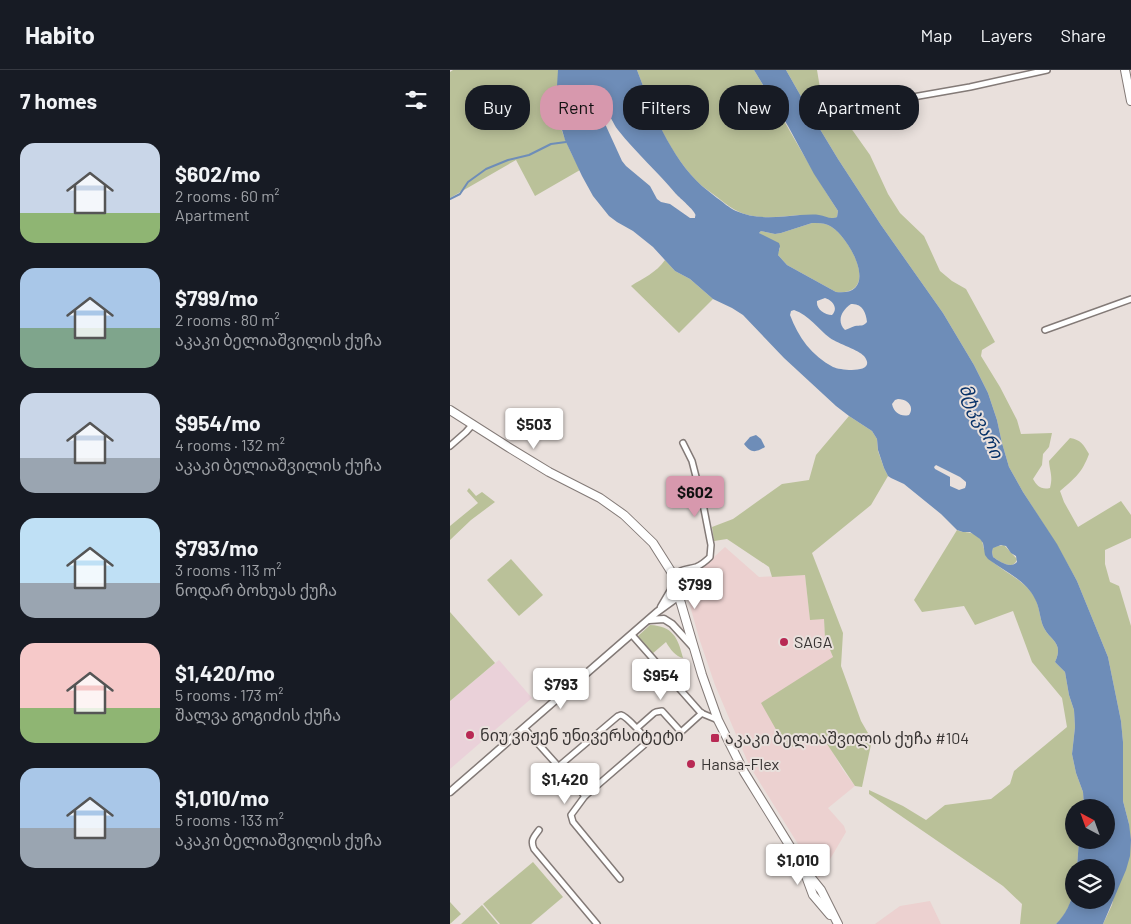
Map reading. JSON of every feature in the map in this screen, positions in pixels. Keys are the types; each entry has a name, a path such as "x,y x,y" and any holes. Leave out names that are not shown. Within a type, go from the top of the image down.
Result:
{"main road":[{"path":"1125,70 1131,101"},
{"path":"450,410 549,472 600,498 624,515 653,542 673,577 702,675 718,720 744,772 804,869 821,890 838,924"},
{"path":"804,869 813,895 838,924"}],"street":[{"path":"919,97 1047,70"},
{"path":"1045,330 1131,300"},
{"path":"450,446 466,433 473,424"},
{"path":"657,612 671,590 673,577 678,571 697,566 710,557 710,545 703,504 692,460 682,442"},
{"path":"450,792 657,612 679,596"},
{"path":"648,620 664,619 672,624 694,648"},
{"path":"632,635 702,714 718,720"},
{"path":"636,728 654,713 662,711 681,732 702,714"},
{"path":"559,766 620,715 624,716 646,739 645,743 585,796 571,815 572,822 620,879"},
{"path":"524,728 585,796"},
{"path":"539,830 532,838 534,849 597,924"},
{"path":"813,895 821,890"}],"shaded area":[{"path":"725,547 759,577 805,575 810,619 824,619 825,638 833,657 803,742 828,744 855,786 828,808 844,826 846,832 819,878 749,765 715,685 699,638 681,573 704,566"},
{"name":"ნიუ ვიჟენ უნივერსიტეტი","path":"499,660 532,698 450,769 450,701"},
{"path":"930,901 941,924 875,924 900,906"}],"green space":[{"path":"453,70 558,70 557,85 540,85 540,130 561,130 580,170 535,196 516,160 450,198 450,72"},
{"path":"637,70 754,70 763,85 719,85 719,130 789,130 838,211 837,217 823,218 799,215 759,217 743,213 725,203 702,186 690,174 671,147 662,130 709,130 709,85 643,85"},
{"path":"786,70 817,70 820,85 799,85 799,93"},
{"path":"820,130 852,130 870,155 888,194 900,213 924,236 940,271 966,289 995,342 982,350 981,356 1017,420 1021,434 1052,433 1049,447 1043,454 1042,465 1033,479 1036,484 1042,488 1050,488 1049,461 1070,438 1074,439 1081,443 1089,454 1078,475 1060,491 1078,527 1121,501 1131,515 1131,538 1105,550 1105,564 1110,582 1119,586 1131,626 1131,924 1103,924 1110,909 1115,909 1115,891 1129,824 1123,801 1121,721 1108,657 1077,581 1009,467 988,393 974,365 943,313 881,225"},
{"path":"812,223 826,224 836,230 852,251 859,275 857,284 850,291 836,292 787,265 778,255 780,248 759,233 761,231 775,234 781,233"},
{"path":"665,260 675,271 690,279 713,299 679,333 631,286 653,272"},
{"path":"849,416 872,431 877,439 878,451 888,476 871,505 812,553 843,633 841,666 861,721 872,740 862,787 855,786 827,744 803,742 787,749 761,703 833,657 825,638 824,619 810,620 805,575 772,577 769,567 727,539 714,541 712,527 733,519 782,484 809,480 816,455"},
{"path":"469,488 476,496 482,492 495,502 471,520 450,540 450,526 478,503 467,491"},
{"path":"957,530 971,533 982,541 987,556 991,561 1022,583 1031,592 1037,602 1044,628 1056,643 1058,650 1055,662 1065,672 1074,710 1075,727 1072,754 1083,799 1065,799 1065,849 1078,849 1078,859 1065,859 1065,909 1067,909 1056,924 1020,924 1022,904 1003,886 869,794 869,790 903,806 926,820 945,805 991,799 1010,784 1014,771 1067,727 1062,698 1032,662 1013,611 975,625 964,606 922,612 914,600"},
{"path":"1004,545 1017,559 1015,563 1006,564 993,557 993,547"},
{"path":"511,559 543,595 519,616 487,580"},
{"path":"450,612 495,663 450,701"},
{"path":"650,625 664,628 673,634 683,658 671,650 666,642 652,654 637,637"},
{"path":"533,862 563,897 531,924 500,924 483,904"},
{"path":"450,902 461,914 450,924"},
{"path":"482,905 498,924 461,924"}],"water":[{"name":"მტკვარი","path":"558,70 637,70 643,85 623,85 623,130 662,130 680,161 691,174 702,186 728,207 736,211 759,217 819,215 835,218 838,211 814,174 789,128 789,85 763,85 754,70 786,70 799,93 799,130 820,130 881,225 943,313 974,365 988,393 1009,467 1057,544 1077,581 1108,657 1121,721 1123,801 1131,840 1130,856 1126,870 1115,896 1115,859 1078,859 1078,849 1115,849 1115,799 1083,799 1072,754 1075,727 1074,710 1065,672 1055,662 1058,650 1056,643 1044,628 1037,603 1031,592 1014,576 988,559 980,539 970,532 957,530 941,514 904,484 888,476 878,450 877,439 872,431 836,406 784,358 743,315 713,299 690,279 675,271 653,247 633,231 609,216 593,196 565,140 562,130 608,130 622,161 650,186 657,199 670,204 690,218 695,218 693,210 676,194 616,127 613,122 613,85 557,85","holes":["812,223 822,223 836,230 852,251 857,263 859,275 857,285 850,291 836,292 787,265 778,255 779,243 759,233 761,231 775,234","825,298 832,302 835,307 832,315 823,313 819,309 817,301","851,304 861,307 866,315 867,322 845,330 842,327 841,316","794,310 804,315 830,338 864,356 867,362 866,366 857,370 844,370 825,363 812,352 797,331 790,315 791,311","901,399 911,406 909,415 898,414 894,410 892,404 895,400","936,465 960,477 966,482 965,488 959,490 950,486 950,477 934,467","1001,545 1006,546 1016,556 1017,562 1012,565 999,561 993,557 993,548"]},
{"path":"756,435 761,439 765,447 753,451 744,444 750,437"},
{"path":"1067,909 1109,909 1103,924 1056,924"}],"waterway":[{"path":"450,199 460,194 468,182 486,169 508,160 529,155 551,144 566,142"}],"place":[{"name":"SAGA","path":"784,642"},
{"name":"ნიუ ვიჟენ უნივერსიტეტი","path":"470,735"},
{"name":"აკაკი ბელიაშვილის ქუჩა #104","path":"715,738"},
{"name":"Hansa-Flex","path":"691,764"}]}
